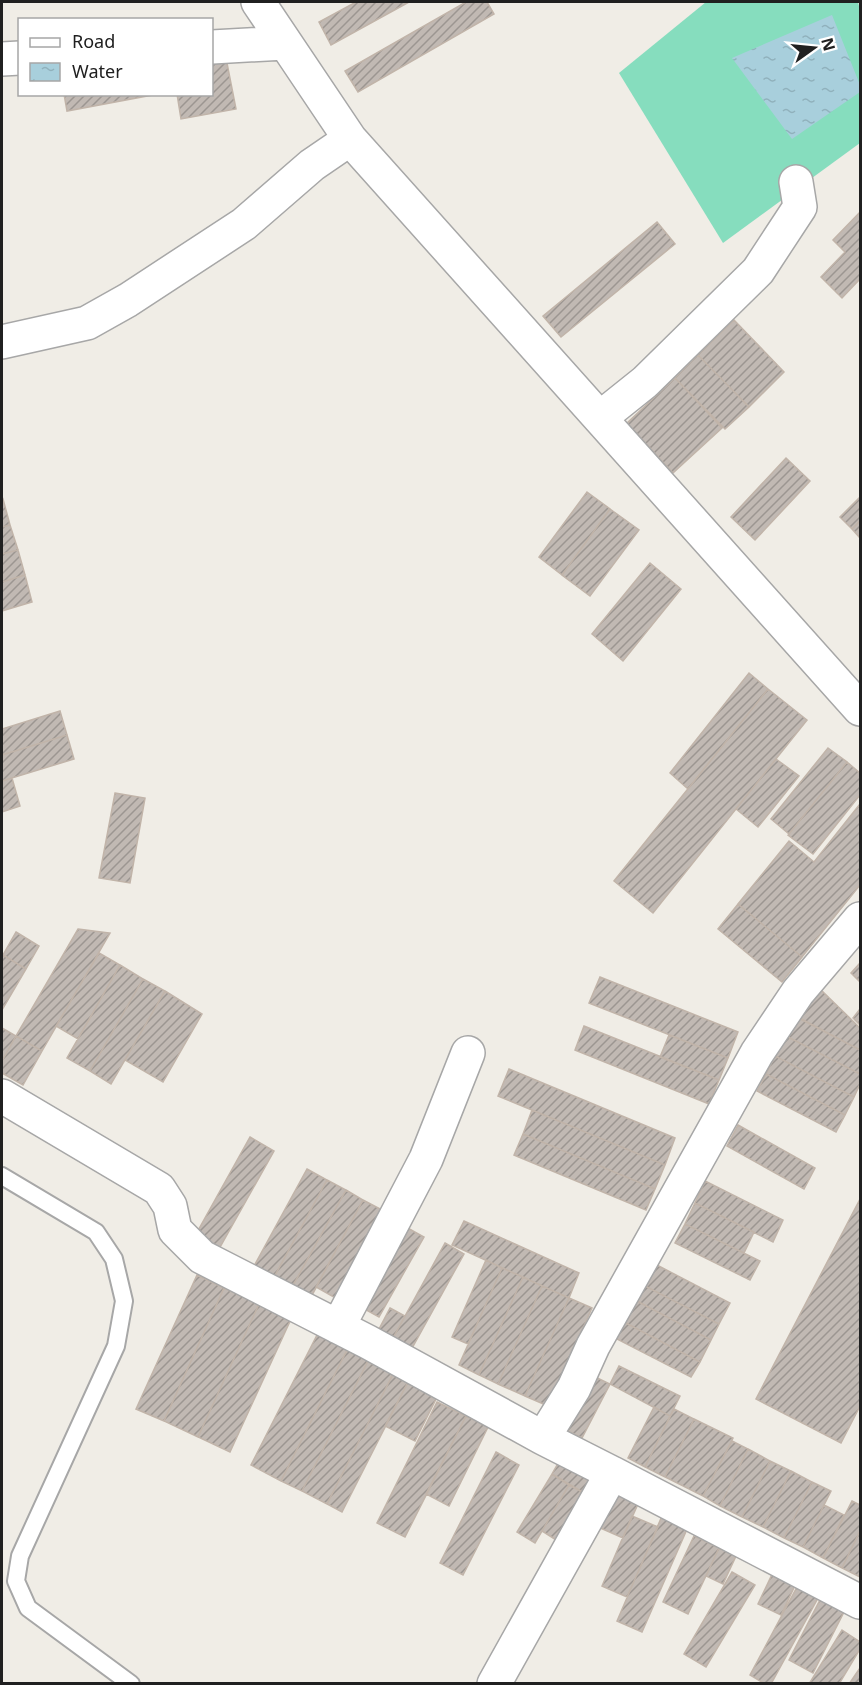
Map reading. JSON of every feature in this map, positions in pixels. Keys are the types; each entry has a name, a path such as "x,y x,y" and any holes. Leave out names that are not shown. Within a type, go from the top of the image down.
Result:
{"street":[{"path":"258,2 350,139 600,418 856,696"},
{"path":"213,47 285,44"},
{"path":"2,59 18,58"},
{"path":"2,342 87,323 128,300 244,224 312,165 350,139"},
{"path":"600,418 645,382 758,271 800,207 795,182"},
{"path":"543,1438 574,1388 599,1336 757,1053 798,992 861,920"},
{"path":"338,1327 426,1160 468,1053"},
{"path":"2,1096 159,1189 170,1206 175,1230 202,1257 338,1327 543,1438 861,1602"},
{"path":"494,1683 612,1473"}],"lane":[{"path":"2,1176 96,1232 114,1259 117,1270 124,1301 116,1346 20,1556 16,1581 28,1608 131,1683"}],"green space":[{"path":"706,2 858,2 860,10 860,143 723,243 619,73"}],"water":[{"path":"832,15 860,85 860,92 792,139 732,58"}],"building":[{"path":"356,2 409,2 331,45 319,22"},
{"path":"466,2 487,2 494,14 358,92 345,71"},
{"path":"225,53 236,109 181,119 177,96 213,96 213,55"},
{"path":"64,96 147,96 67,111"},
{"path":"860,212 860,279 842,298 821,277 845,252 833,240"},
{"path":"657,222 675,244 561,337 543,316"},
{"path":"734,320 784,372 749,407 698,355"},
{"path":"698,355 749,407 725,429 675,378"},
{"path":"675,378 722,428 673,473 627,423"},
{"path":"786,458 810,481 755,540 731,517"},
{"path":"587,492 610,509 562,575 539,557"},
{"path":"860,497 860,521 852,529 840,517"},
{"path":"2,500 10,525 2,527"},
{"path":"610,509 639,530 590,596 562,575"},
{"path":"860,521 860,538 852,529"},
{"path":"10,525 18,550 2,554 2,527"},
{"path":"18,550 25,575 2,582 2,554"},
{"path":"650,563 681,589 623,661 592,634"},
{"path":"25,575 32,602 2,611 2,582"},
{"path":"749,673 768,689 688,789 670,773"},
{"path":"768,689 807,720 653,913 614,881"},
{"path":"60,711 67,735 2,755 2,729"},
{"path":"67,735 74,759 2,781 2,755"},
{"path":"828,748 847,762 789,834 771,819"},
{"path":"776,759 799,776 758,827 736,809"},
{"path":"847,762 860,773 860,795 813,854 788,835"},
{"path":"12,778 20,806 2,812 2,781"},
{"path":"115,793 145,798 130,883 99,878"},
{"path":"860,804 860,885 802,957 738,904 789,841 814,862"},
{"path":"738,904 802,957 782,982 718,929"},
{"path":"78,929 110,933 42,1051 16,1036"},
{"path":"16,932 39,946 26,969 3,955"},
{"path":"99,953 120,965 78,1039 56,1026"},
{"path":"3,955 26,969 2,1010 2,958"},
{"path":"860,963 860,982 851,973"},
{"path":"120,965 143,979 90,1071 67,1058"},
{"path":"600,977 738,1032 728,1058 589,1003"},
{"path":"143,979 165,991 111,1084 90,1071"},
{"path":"819,988 860,1028 860,1050 800,1019"},
{"path":"165,991 202,1014 163,1082 125,1060"},
{"path":"860,1009 860,1025 853,1018"},
{"path":"796,1016 860,1050 860,1074 786,1036"},
{"path":"584,1026 719,1080 709,1104 575,1050"},
{"path":"2,1028 16,1036 2,1061"},
{"path":"669,1035 728,1058 719,1080 660,1057"},
{"path":"16,1036 42,1051 23,1085 2,1073 2,1061"},
{"path":"786,1036 860,1074 860,1084 854,1097 775,1056"},
{"path":"775,1056 854,1097 845,1115 766,1074"},
{"path":"509,1069 675,1138 665,1165 498,1096"},
{"path":"766,1074 845,1115 836,1132 757,1091"},
{"path":"532,1110 665,1165 655,1189 523,1134"},
{"path":"738,1125 815,1168 804,1189 727,1146"},
{"path":"523,1134 655,1189 646,1210 514,1155"},
{"path":"250,1137 274,1151 219,1249 195,1236"},
{"path":"307,1169 327,1180 273,1279 253,1268"},
{"path":"327,1180 346,1190 291,1289 273,1279"},
{"path":"705,1181 783,1220 773,1242 695,1203"},
{"path":"346,1190 363,1200 310,1299 291,1289"},
{"path":"860,1199 860,1406 841,1443 756,1399"},
{"path":"363,1200 386,1212 339,1300 316,1287"},
{"path":"695,1203 754,1232 744,1253 685,1224"},
{"path":"464,1221 579,1273 569,1298 452,1245"},
{"path":"685,1224 760,1261 750,1280 675,1243"},
{"path":"404,1226 424,1237 379,1317 359,1306"},
{"path":"445,1243 464,1254 411,1350 392,1340"},
{"path":"486,1260 502,1268 468,1344 452,1337"},
{"path":"653,1263 730,1303 719,1324 643,1285"},
{"path":"502,1268 523,1277 479,1375 459,1365"},
{"path":"197,1275 224,1288 164,1421 136,1409"},
{"path":"523,1277 542,1286 498,1384 479,1375"},
{"path":"643,1285 719,1324 711,1340 635,1300"},
{"path":"542,1286 569,1298 525,1396 498,1384"},
{"path":"224,1288 259,1304 198,1437 164,1421"},
{"path":"569,1298 592,1308 548,1406 525,1396"},
{"path":"635,1300 711,1340 700,1362 624,1322"},
{"path":"259,1304 291,1319 230,1452 198,1437"},
{"path":"390,1308 405,1316 392,1340 378,1331"},
{"path":"624,1322 700,1362 691,1377 615,1338"},
{"path":"317,1335 347,1350 281,1481 251,1465"},
{"path":"347,1350 368,1361 302,1491 281,1481"},
{"path":"368,1361 393,1374 327,1504 302,1491"},
{"path":"619,1366 680,1396 670,1416 610,1384"},
{"path":"393,1374 408,1382 342,1512 327,1504"},
{"path":"591,1375 610,1384 582,1438 564,1429"},
{"path":"408,1382 437,1397 415,1441 385,1426"},
{"path":"437,1402 466,1416 405,1537 377,1523"},
{"path":"654,1407 670,1416 645,1467 628,1458"},
{"path":"674,1409 694,1419 665,1477 645,1467"},
{"path":"466,1416 488,1427 449,1506 426,1494"},
{"path":"694,1419 733,1438 703,1496 665,1477"},
{"path":"732,1441 748,1449 720,1506 703,1496"},
{"path":"748,1449 770,1461 742,1517 720,1506"},
{"path":"496,1452 519,1465 463,1575 440,1563"},
{"path":"561,1458 593,1478 584,1493 552,1474"},
{"path":"770,1461 791,1471 763,1527 742,1517"},
{"path":"791,1471 812,1482 784,1538 763,1527"},
{"path":"552,1474 569,1485 535,1543 517,1532"},
{"path":"812,1482 831,1491 803,1547 784,1538"},
{"path":"569,1485 584,1493 556,1540 542,1531"},
{"path":"611,1492 638,1504 623,1538 596,1526"},
{"path":"852,1501 860,1505 860,1531 842,1568 823,1558"},
{"path":"824,1505 844,1515 823,1558 803,1547"},
{"path":"632,1516 658,1527 627,1597 602,1586"},
{"path":"662,1516 688,1527 642,1632 617,1621"},
{"path":"860,1531 860,1577 842,1568"},
{"path":"694,1536 719,1548 688,1614 663,1602"},
{"path":"719,1548 736,1556 723,1584 706,1576"},
{"path":"776,1566 799,1577 781,1615 758,1604"},
{"path":"732,1572 755,1585 706,1667 684,1654"},
{"path":"797,1587 818,1598 771,1684 765,1684 750,1675"},
{"path":"823,1594 847,1606 813,1673 789,1660"},
{"path":"842,1630 860,1642 860,1649 839,1684 809,1684"},
{"path":"860,1668 860,1684 849,1684"}]}
